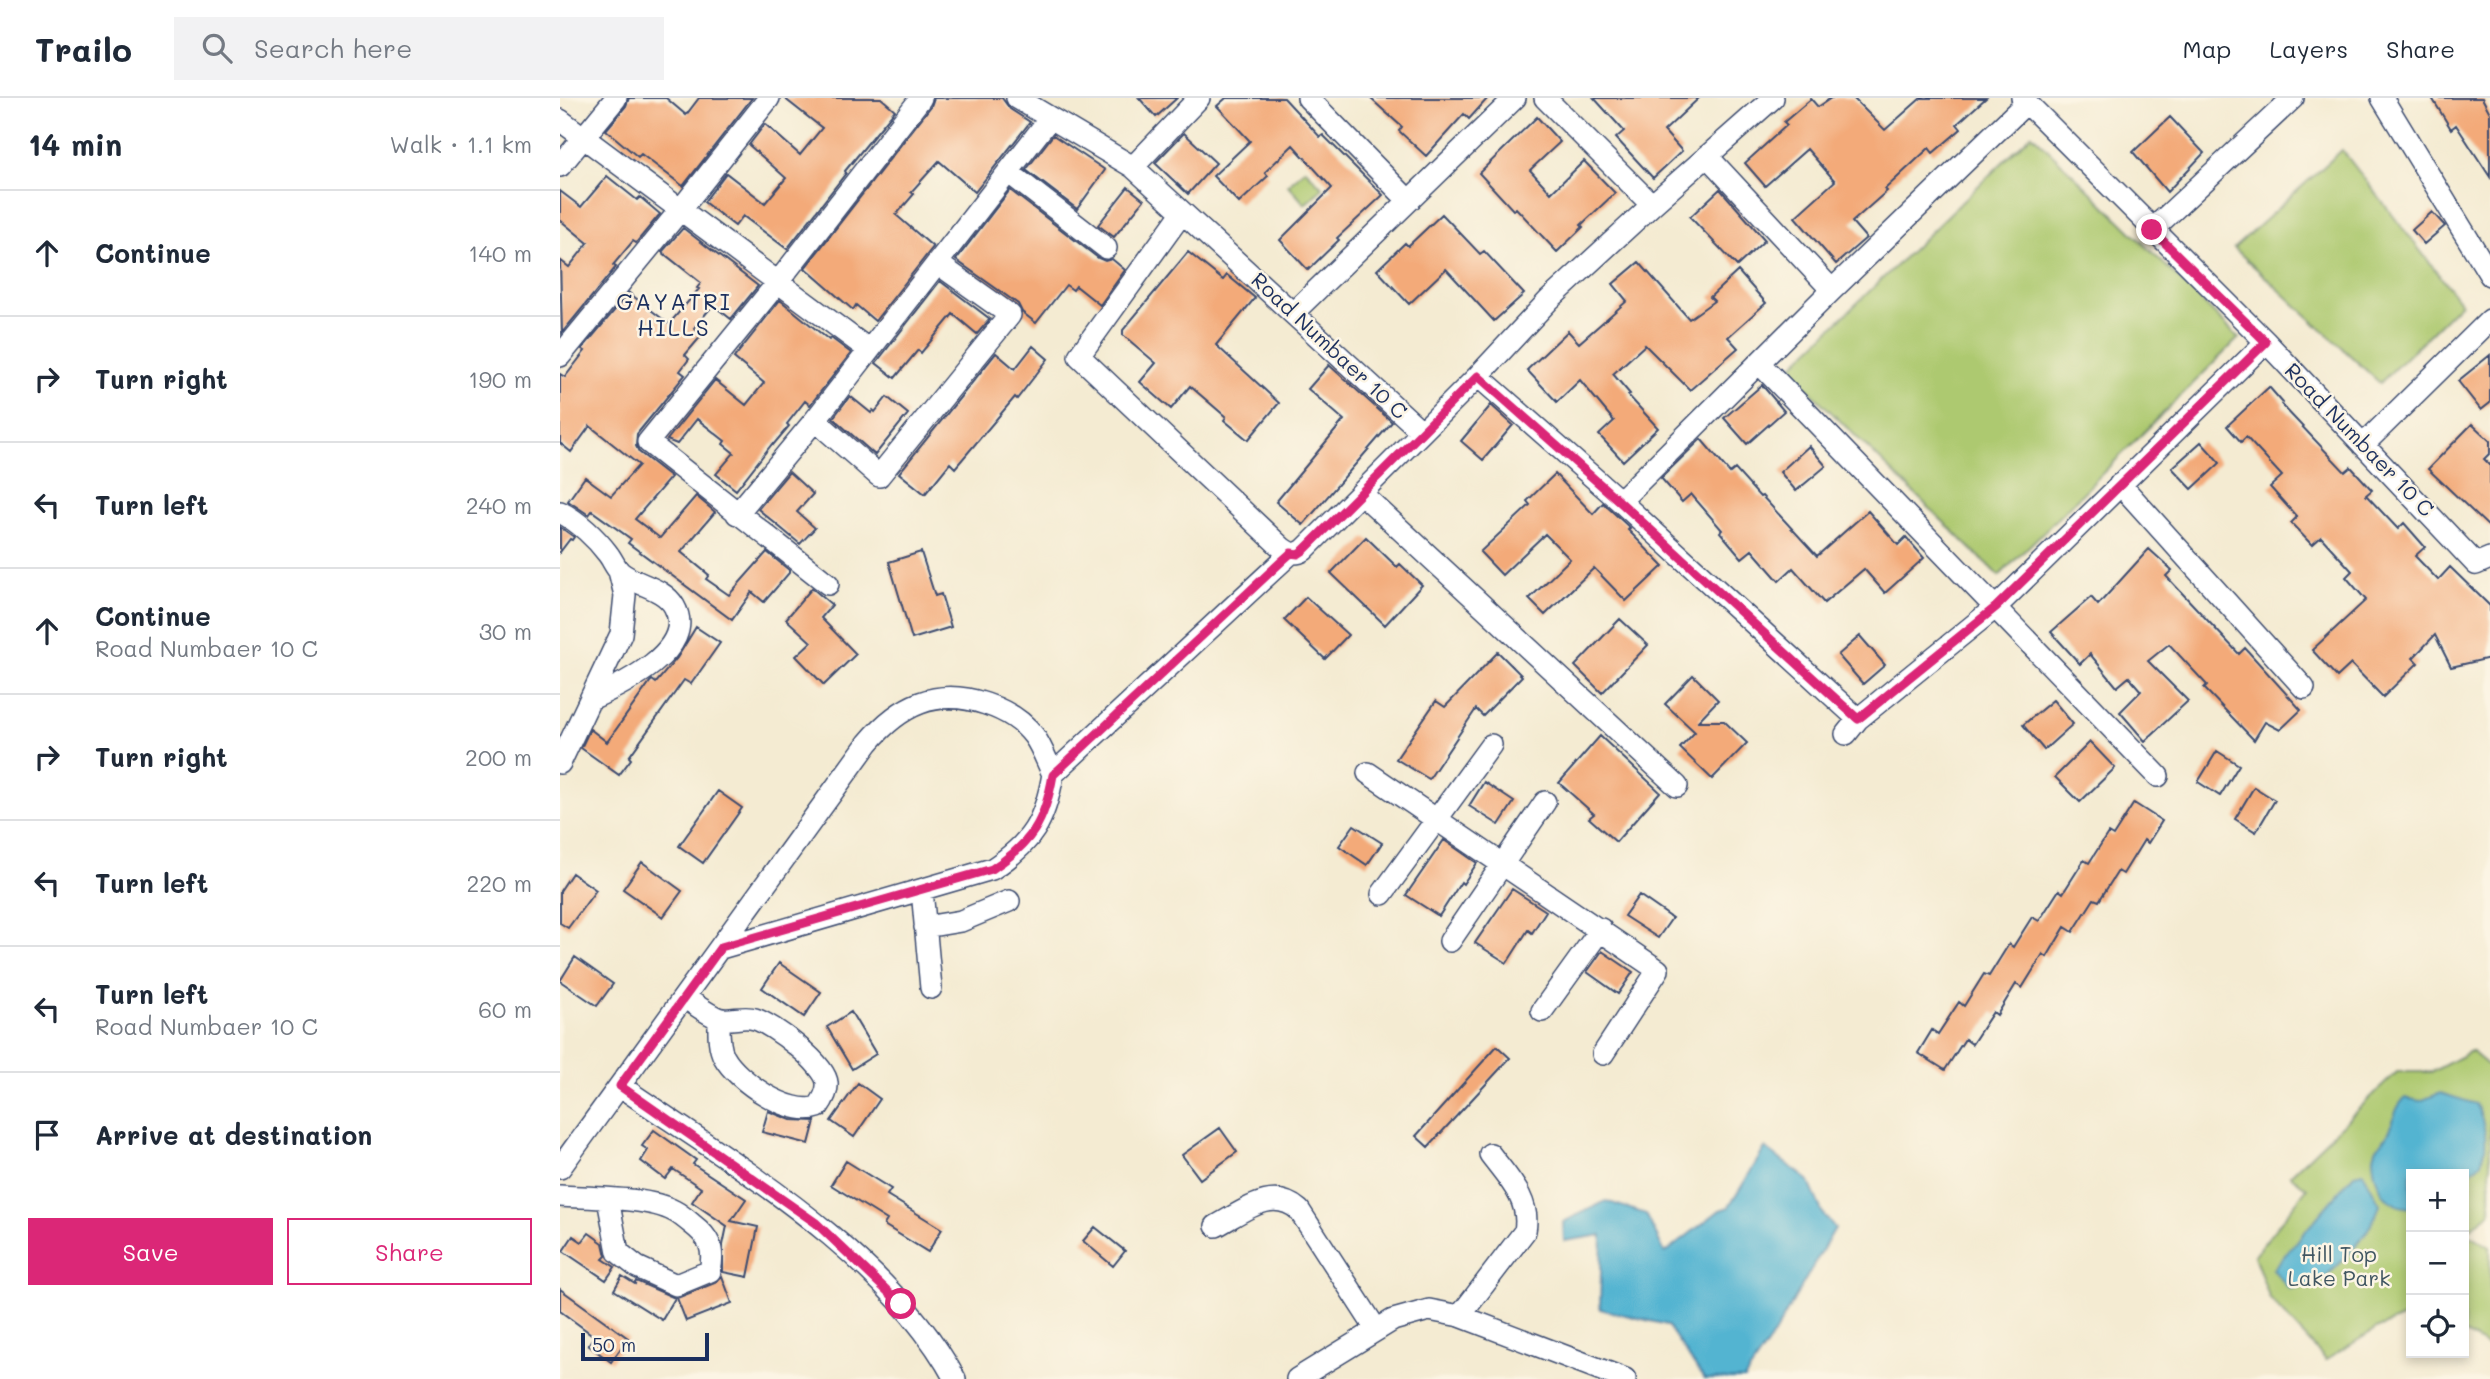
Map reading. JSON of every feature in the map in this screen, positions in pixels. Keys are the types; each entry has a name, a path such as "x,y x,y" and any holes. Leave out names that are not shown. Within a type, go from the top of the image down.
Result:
{"street":[{"path":"560,166 616,98"},
{"path":"560,356 769,98"},
{"path":"828,584 648,442 778,282 921,98"},
{"name":"Road Numbaer 10 C","path":"1017,98 1133,167 1421,431 1478,376 1549,300 1773,98"},
{"path":"1133,167 1199,98"},
{"path":"1308,98 1408,200"},
{"path":"1294,312 1515,98"},
{"path":"1545,98 1652,205"},
{"path":"2152,230 2293,98"},
{"path":"2382,98 2490,275"},
{"path":"1619,501 2024,100"},
{"name":"Road Numbaer 10 C","path":"2024,100 2266,342 2476,564 2490,558"},
{"path":"737,514 815,420 1050,118"},
{"path":"560,120 869,350"},
{"path":"1707,156 1832,290"},
{"path":"1008,172 1106,247"},
{"path":"1182,213 1079,356 1282,548 1298,554 1304,550 1421,431"},
{"path":"815,420 879,476 1010,315 937,263"},
{"path":"2363,444 2490,320"},
{"path":"1478,376 1619,501 1852,727 1996,607 2266,342"},
{"path":"1759,363 2158,776"},
{"path":"2120,484 2304,688"},
{"path":"1362,494 1677,786"},
{"path":"560,512 577,523 607,552 620,572 625,595 621,634 560,763"},
{"path":"1053,775 1291,553"},
{"path":"591,699 636,677 671,645 678,629 673,605 663,595 620,572"},
{"path":"563,1157 620,1086 868,743 886,722 913,706 939,697 968,698 999,708 1021,722 1035,737 1053,775 1049,799 1042,818 1027,842 1012,856 992,869 721,947"},
{"path":"1382,894 1491,745"},
{"path":"1368,773 1658,970 1603,1054"},
{"path":"1450,941 1545,802"},
{"path":"922,890 931,988"},
{"path":"926,927 961,921 1009,901"},
{"path":"1542,1011 1601,929"},
{"path":"685,998 719,1019 757,1019 795,1045 826,1077 826,1092 818,1108 806,1110 781,1102 766,1095 735,1072 722,1054 719,1019"},
{"path":"620,1086 816,1223 901,1304 955,1379"},
{"path":"1460,1316 1525,1231 1527,1217 1521,1197 1490,1154"},
{"path":"560,1196 608,1199 648,1203 677,1213 707,1236 710,1244 710,1271 676,1286 637,1267 616,1248 608,1199"},
{"path":"1216,1226 1265,1201 1275,1199 1290,1202 1299,1210 1376,1329"},
{"path":"1297,1379 1376,1329 1429,1310 1460,1316 1625,1379"}],"green space":[{"path":"2032,134 2239,338 1999,576 1788,370"},
{"path":"2342,150 2461,303 2380,383 2234,248"},
{"path":"1305,169 1323,188 1305,204 1288,185"},
{"name":"Hill Top Lake Park","path":"2471,1051 2490,1067 2490,1213 2469,1229 2469,1169 2406,1169 2406,1316 2376,1329 2326,1360 2270,1299 2254,1256 2307,1188 2290,1175 2397,1072 2432,1072"},
{"name":"Hill Top Lake Park","path":"2469,1234 2490,1247 2490,1348 2469,1336"}],"water":[{"path":"2440,1093 2476,1104 2485,1133 2484,1155 2481,1162 2469,1173 2469,1169 2406,1169 2406,1207 2398,1206 2389,1200 2380,1188 2374,1157 2388,1134 2401,1102 2405,1098 2420,1101"},
{"path":"1765,1148 1808,1180 1823,1214 1835,1228 1773,1336 1744,1379 1704,1379 1667,1325 1600,1309 1602,1235 1564,1241 1563,1222 1606,1201 1646,1214 1665,1253 1720,1210 1729,1207"},
{"path":"2363,1172 2380,1204 2370,1225 2355,1247 2326,1276 2314,1283 2289,1289 2273,1269 2354,1174"}],"building":[{"path":"629,98 666,98 686,115 699,98 752,98 683,186 641,154 638,157 606,130 626,106"},
{"path":"784,98 881,98 895,110 787,249 743,216 735,226 704,202 726,173 765,203 786,178 749,145 765,124 800,155 822,128"},
{"path":"934,98 1002,98 1010,109 1030,122 975,192 939,161 911,192 914,194 896,215 933,247 875,321 856,305 853,310 805,268 931,106"},
{"path":"1139,98 1177,98 1156,117"},
{"path":"1226,98 1284,98 1320,137 1323,135 1383,195 1337,238 1339,240 1308,270 1280,240 1332,188 1293,145 1265,172 1268,176 1239,203 1213,176 1250,141 1217,106"},
{"path":"1370,98 1488,98 1469,119 1464,114 1426,156 1399,131 1402,127"},
{"path":"1594,98 1699,98 1664,131 1682,151 1653,178 1616,138 1624,131"},
{"path":"1831,98 1853,98 1885,130 1921,98 1986,98 1957,124 1961,129 1933,153 1929,148 1852,222 1866,238 1836,264 1795,217 1835,181 1807,149 1765,186 1745,163 1787,125 1784,122 1811,99 1818,107"},
{"path":"2432,98 2482,98 2490,113 2490,177 2456,125 2451,129"},
{"path":"1537,117 1560,142 1530,170 1551,193 1584,161 1615,193 1557,252 1479,173"},
{"path":"2170,117 2204,153 2167,192 2133,152"},
{"path":"1184,133 1216,163 1188,194 1155,163"},
{"path":"1053,135 1105,170 1077,209 1026,170"},
{"path":"607,176 637,200 640,197 660,214 613,265 616,267 562,333 560,260 569,267 588,243 560,220 560,191 581,207"},
{"path":"1128,187 1144,200 1114,237 1098,225"},
{"path":"1720,189 1765,240 1737,266 1690,217"},
{"path":"1010,190 1098,258 1105,261 1112,259 1125,270 1100,305 1076,286 1073,290 1066,285 1036,323 1022,312 1018,304 956,260"},
{"path":"2432,212 2445,226 2424,244 2412,230"},
{"path":"1442,214 1480,254 1484,251 1524,294 1494,321 1446,269 1409,304 1377,270 1405,243 1408,246"},
{"path":"683,228 758,286 731,319 713,305 694,328 702,335 685,355 689,359 680,371 685,375 637,434 636,446 639,452 671,477 635,519 660,538 696,496 715,512 681,552 709,575 706,579 729,595 767,552 789,570 764,602 752,592 732,620 628,543 631,539 592,511 589,515 568,501 585,477 611,496 639,465 590,426 571,452 560,443 560,374 565,377 585,351 582,349 629,293 669,324 699,289 697,288 701,283 662,252"},
{"path":"1188,252 1223,280 1227,275 1255,298 1216,345 1279,403 1248,440 1190,386 1171,409 1140,382 1156,363 1123,335 1123,330"},
{"path":"1639,262 1689,319 1714,301 1710,297 1738,271 1766,303 1728,337 1738,348 1690,390 1645,345 1613,374 1658,428 1623,461 1599,435 1614,421 1580,380 1557,402 1527,370 1568,331 1579,343 1627,301 1613,284"},
{"path":"940,281 990,319 977,334 953,314 921,353 918,350 895,378 876,363"},
{"path":"780,300 829,340 831,338 851,353 810,405 805,401 787,424 789,426 736,490 716,474 734,453 723,444 725,441 697,419 677,444 667,440 715,380 746,405 764,383 734,358"},
{"path":"1033,346 1048,359 1017,399 1015,397 955,468 950,463 925,494 899,473 996,353 1015,369"},
{"path":"2490,355 2490,403 2481,410 2458,381"},
{"path":"1329,365 1392,422 1303,525 1276,502 1344,420 1308,389"},
{"path":"1762,385 1784,411 1747,444 1724,418"},
{"path":"2269,387 2282,405 2345,472 2351,467 2372,490 2366,495 2398,529 2404,523 2425,547 2415,556 2438,580 2450,567 2490,606 2490,658 2451,667 2435,635 2413,658 2418,663 2383,697 2351,664 2337,677 2312,650 2366,600 2346,577 2352,571 2321,537 2312,545 2291,523 2297,517 2270,487 2282,476 2246,437 2241,442 2227,426"},
{"path":"850,396 871,413 873,410 875,412 887,397 908,414 875,455 833,418"},
{"path":"1491,405 1513,425 1483,460 1461,441"},
{"path":"2472,424 2490,441 2490,453 2484,459 2490,465 2490,528 2428,469"},
{"path":"1701,439 1730,473 1735,469 1817,556 1868,511 1898,545 1906,537 1924,558 1885,593 1864,569 1824,603 1793,568 1779,581 1752,550 1742,558 1691,494 1682,502 1661,478"},
{"path":"2201,442 2220,463 2192,489 2172,468"},
{"path":"1809,446 1826,466 1796,491 1780,472"},
{"path":"789,472 813,494 797,512 815,528 800,544 758,509"},
{"path":"1555,474 1593,514 1603,503 1630,528 1628,530 1663,566 1626,601 1594,568 1545,615 1529,599 1570,559 1545,534 1502,575 1480,552 1530,505 1527,501"},
{"path":"560,527 574,537 560,552"},
{"path":"1366,537 1397,567 1400,564 1422,585 1385,625 1331,573"},
{"path":"2149,549 2172,570 2166,576 2239,654 2245,648 2301,710 2280,730 2265,722 2254,740 2204,688 2207,685 2169,644 2148,661 2188,701 2145,741 2120,712 2141,691 2129,677 2117,687 2090,654 2080,664 2051,632 2091,597 2098,605"},
{"path":"921,552 935,596 941,594 951,627 912,639 889,562"},
{"path":"812,588 832,605 821,618 856,654 824,685 796,656 811,642 786,619"},
{"path":"1306,597 1348,635 1325,659 1284,620"},
{"path":"1620,619 1648,645 1602,693 1575,666"},
{"path":"696,627 720,643 691,684 684,680 619,775 581,748 590,729 607,742 650,682 652,680 656,683 677,658"},
{"path":"1860,636 1885,665 1863,684 1838,655"},
{"path":"1498,652 1522,676 1483,716 1476,709 1429,779 1396,759 1436,701 1445,707"},
{"path":"1693,675 1718,700 1698,721 1724,721 1747,743 1712,779 1680,748 1695,732 1665,704"},
{"path":"2053,700 2073,724 2044,750 2023,725"},
{"path":"1600,736 1660,792 1616,842 1589,818 1594,814 1559,783"},
{"path":"2090,742 2115,768 2080,802 2055,777"},
{"path":"2217,751 2239,765 2220,796 2198,782"},
{"path":"1484,782 1514,802 1499,825 1469,806"},
{"path":"2254,787 2275,800 2256,832 2235,819"},
{"path":"718,791 742,808 703,863 679,846"},
{"path":"2134,803 2162,821 2148,843 2144,840 2123,874 2118,871 2099,901 2094,899 2073,932 2065,927 2047,957 2043,954 2022,988 2016,984 1997,1015 1993,1012 1972,1044 1965,1039 1945,1070 1918,1053 1932,1030 1938,1034 1959,1002 1964,1006 1984,974 1989,976 2009,944 2013,947 2032,917 2039,921 2059,890 2063,893 2084,860 2089,863 2108,833 2113,836"},
{"path":"1354,825 1382,843 1367,865 1339,846"},
{"path":"1444,840 1477,863 1439,916 1406,895"},
{"path":"642,862 682,891 663,917 623,889"},
{"path":"572,873 596,890 568,928 560,923 560,891"},
{"path":"1512,889 1546,911 1532,933 1528,930 1507,963 1475,943"},
{"path":"1639,895 1672,918 1658,938 1624,916"},
{"path":"1602,951 1633,972 1618,994 1587,972"},
{"path":"575,957 613,984 597,1006 560,981"},
{"path":"779,963 821,992 804,1017 762,988"},
{"path":"851,1012 876,1054 852,1069 827,1027"},
{"path":"1497,1046 1510,1058 1428,1147 1416,1136"},
{"path":"858,1083 880,1099 854,1137 831,1121"},
{"path":"768,1111 791,1120 815,1121 809,1144 762,1132"},
{"path":"1220,1128 1237,1152 1200,1179 1182,1155"},
{"path":"654,1130 696,1160 693,1164 746,1199 731,1221 758,1227 748,1277 723,1272 723,1245 727,1226 692,1202 701,1188 673,1169 665,1179 641,1161 648,1150 642,1146"},
{"path":"846,1161 891,1189 887,1195 942,1229 928,1252 884,1225 887,1220 831,1185"},
{"path":"1095,1227 1125,1251 1113,1266 1083,1241"},
{"path":"589,1233 603,1243 606,1256 603,1259 615,1267 606,1280 563,1251 573,1236 582,1242"},
{"path":"622,1276 635,1284 636,1281 675,1298 662,1320 614,1290"},
{"path":"722,1276 732,1303 686,1321 677,1298 715,1283"},
{"path":"560,1289 628,1338 611,1362 588,1345 594,1336 560,1311"}],"district":[{"name":"GAYATRI HILLS","path":"674,315"}],"route":[{"path":"901,1304 816,1223 620,1086 721,947 992,869 1012,856 1027,842 1042,818 1053,775 1282,561 1291,553 1298,554 1304,550 1478,376 1858,719 1996,607 2266,342 2152,230"}]}
